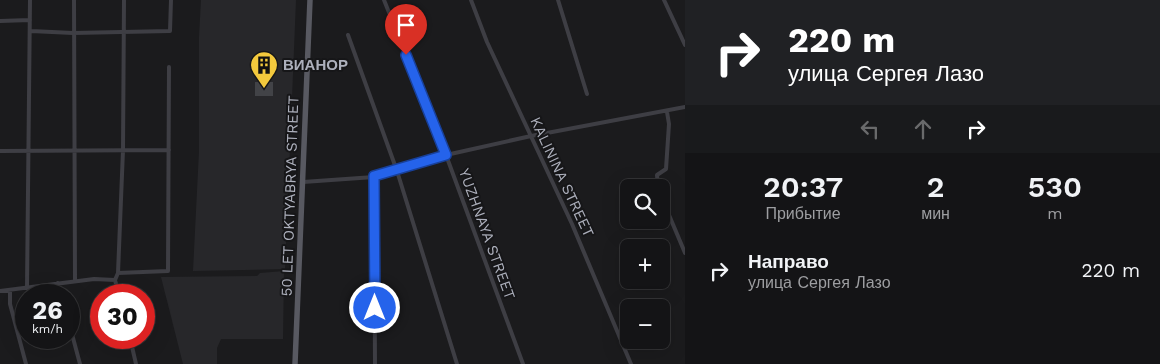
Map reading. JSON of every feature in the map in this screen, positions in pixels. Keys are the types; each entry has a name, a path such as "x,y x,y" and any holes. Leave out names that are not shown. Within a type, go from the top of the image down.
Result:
{"main road":[{"name":"50 LET OKTYABRYA STREET","path":"295,364 310,0"}],"street":[{"path":"27,284 30,0"},
{"path":"74,0 75,281"},
{"path":"116,284 123,150 124,0"},
{"path":"31,31 73,33 170,31 171,0"},
{"name":"YUZHNAYA STREET","path":"384,0 446,155 522,364"},
{"name":"KALININA STREET","path":"471,0 487,42 572,224 631,364"},
{"path":"558,0 587,94"},
{"path":"664,0 685,46"},
{"path":"0,21 30,20"},
{"path":"348,35 397,171 457,364"},
{"path":"118,274 168,271 169,67"},
{"path":"303,182 374,176 397,171 446,155 531,136 667,112 685,107"},
{"path":"657,179 657,175 666,169 669,124 667,112"},
{"path":"0,151 169,150"},
{"path":"374,176 375,364"},
{"path":"670,217 685,252"},
{"path":"52,284 75,281 115,280"},
{"path":"0,291 15,289"},
{"path":"10,290 10,304 26,364"},
{"path":"76,349 80,364"},
{"path":"133,349 136,364"}],"shaded area":[{"path":"201,0 296,0 285,269 193,271 199,151 199,37"},
{"path":"284,271 283,339 221,339 217,348 217,364 183,364 161,277 257,276 260,273"}],"building":[{"name":"ВИАНОР","path":"255,82 273,82 273,96 255,96"}],"place":[{"name":"ВИАНОР","path":"264,89"}],"route":[{"path":"375,308 374,176 397,171 446,155 406,55"}]}
